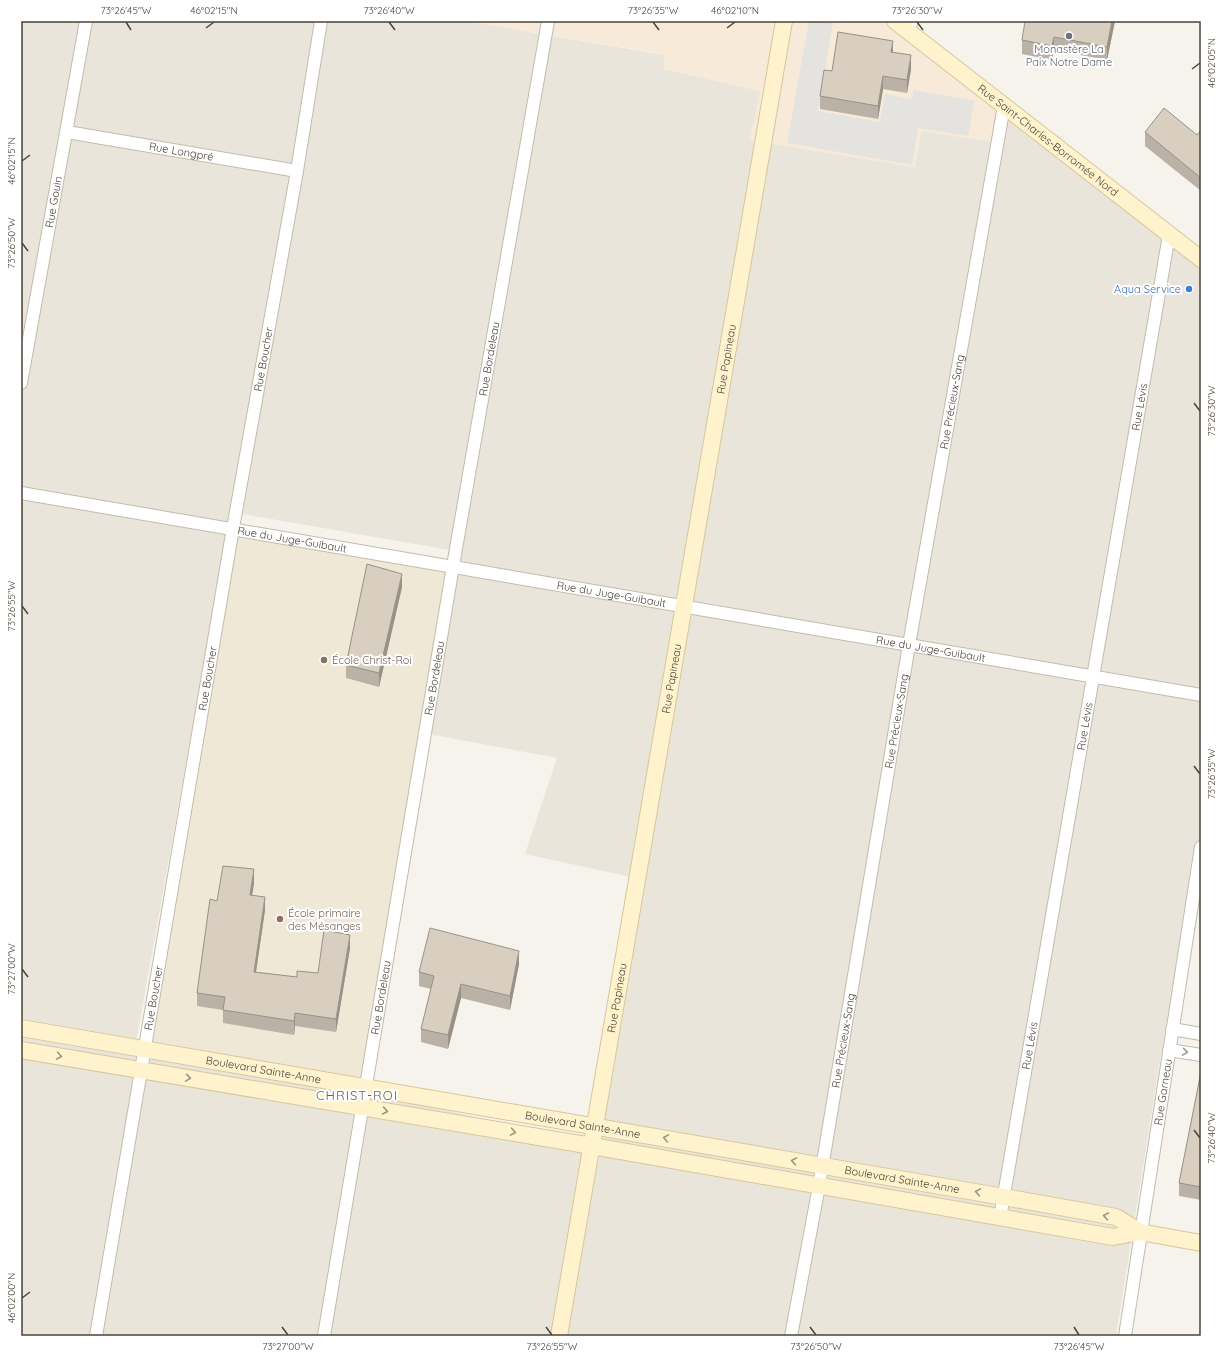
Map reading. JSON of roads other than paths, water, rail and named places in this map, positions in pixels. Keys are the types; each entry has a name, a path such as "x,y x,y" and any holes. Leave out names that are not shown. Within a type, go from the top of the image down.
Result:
{"street":[{"name":"Rue Gouin","path":"21,383 86,21"},
{"name":"Rue Boucher","path":"96,1336 234,528 297,171 321,21"},
{"name":"Rue Bordeleau","path":"324,1336 548,21"},
{"name":"Rue Papineau","path":"559,1336 784,21"},
{"name":"Rue Saint-Charles-Borromée Nord","path":"895,21 913,27 1004,106 1201,259"},
{"name":"Rue Précieux-Sang","path":"791,1336 819,1186 910,645 1004,106"},
{"name":"Rue Longpré","path":"67,132 297,171"},
{"name":"Rue Lévis","path":"1000,1218 1169,234"},
{"name":"Rue du Juge-Guibault","path":"21,493 234,528 1201,695"},
{"name":"Rue Garneau","path":"1125,1336 1201,847"},
{"name":"Boulevard Sainte-Anne","path":"21,1028 595,1125 1004,1197 1116,1218 1140,1232 1201,1243"},
{"path":"1172,1029 1201,1034"},
{"name":"Boulevard Sainte-Anne","path":"21,1050 592,1146 1112,1237 1140,1232"},
{"path":"1169,1050 1201,1055"}],"place":[{"name":"Monastère La Paix Notre Dame","path":"1069,36"},
{"name":"Aqua Service","path":"1189,289"},
{"name":"École Christ-Roi","path":"324,660"},
{"name":"École primaire des Mésanges","path":"280,919"}],"district":[{"name":"CHRIST-ROI","path":"357,1095"}]}
